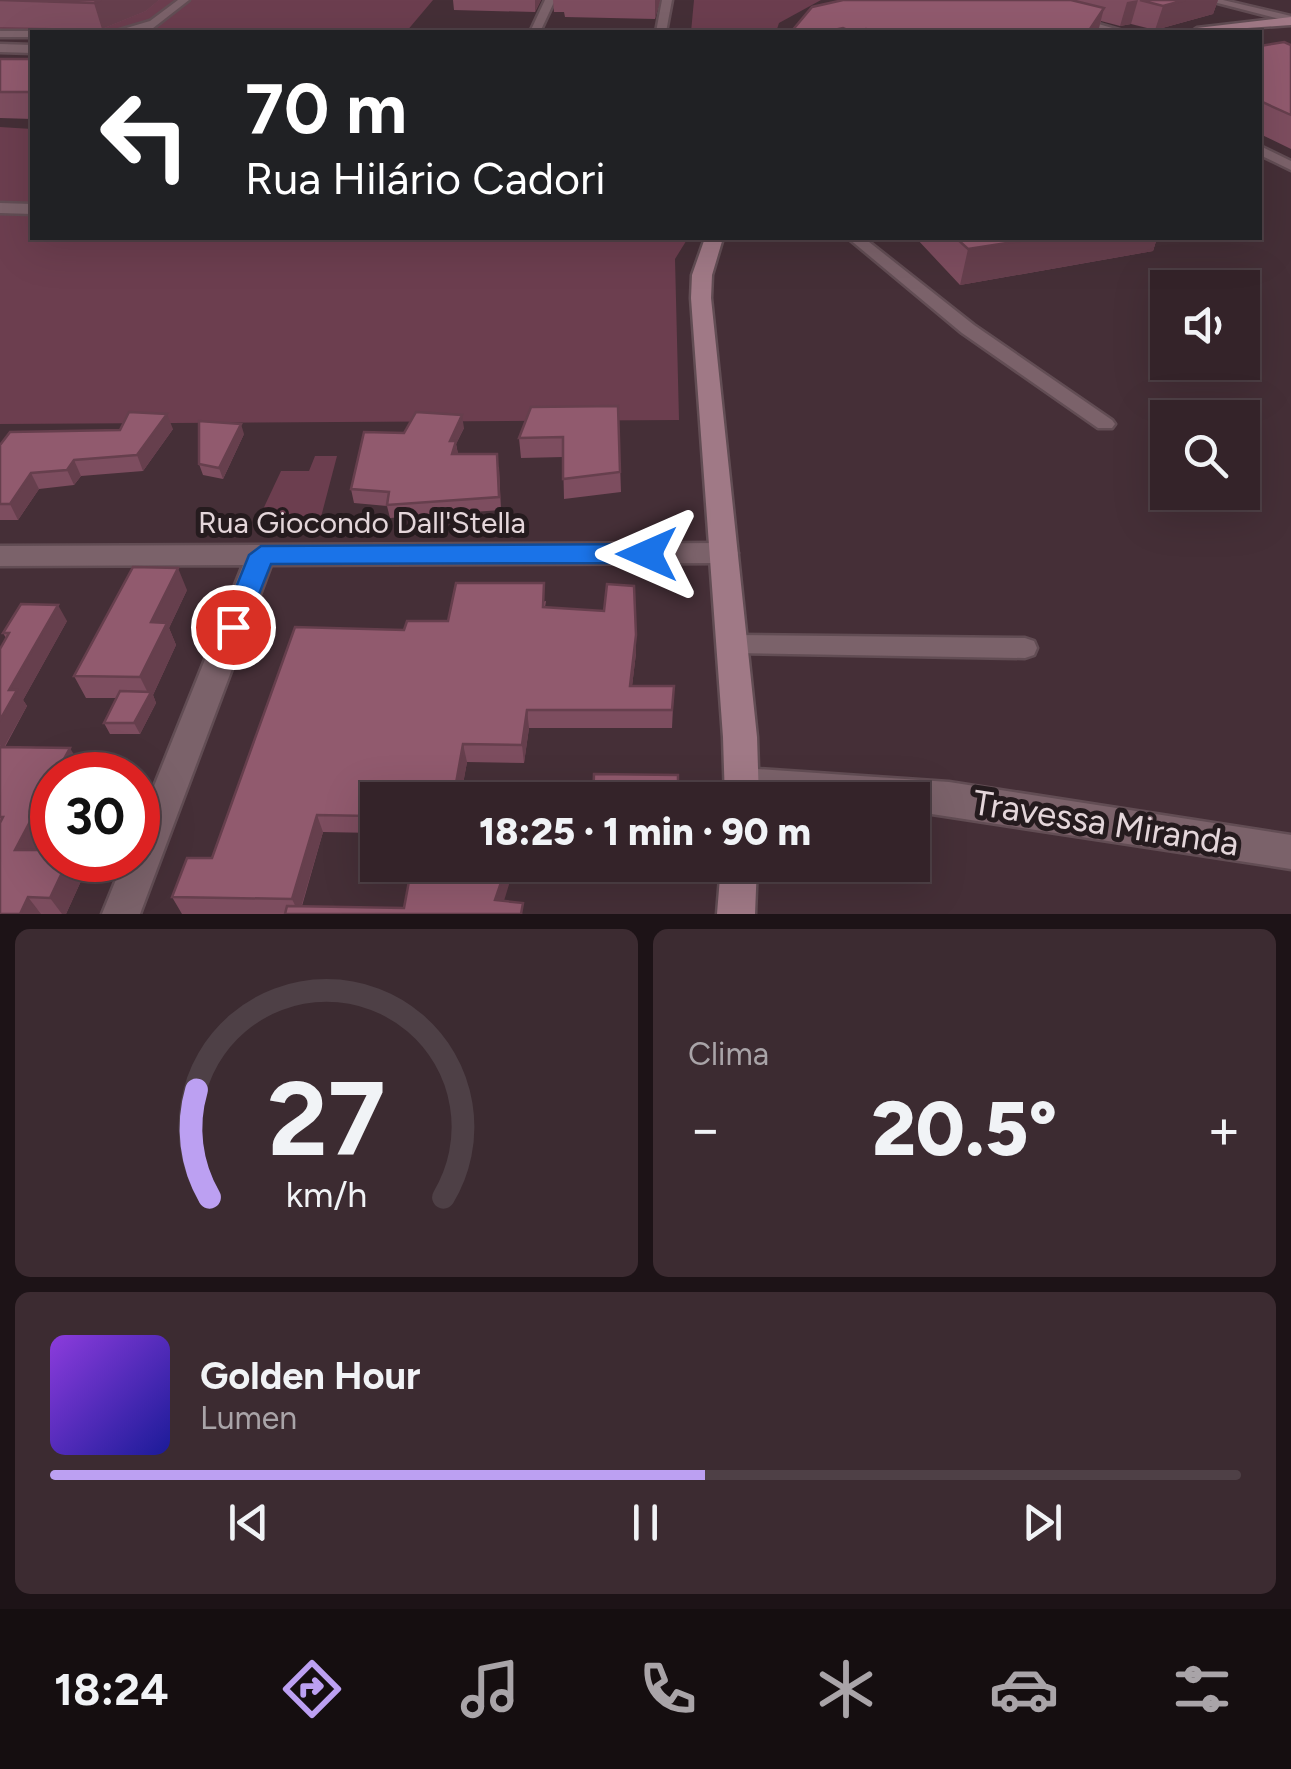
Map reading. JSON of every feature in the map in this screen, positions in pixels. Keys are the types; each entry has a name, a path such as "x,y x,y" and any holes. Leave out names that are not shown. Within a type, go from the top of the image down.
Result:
{"main road":[{"path":"1212,30 1291,20"},
{"path":"713,240 702,276 701,298 741,782"},
{"path":"736,914 738,882"}],"street":[{"path":"0,48 30,48"},
{"path":"0,208 30,209"},
{"name":"Rua Giocondo Dall'Stella","path":"0,556 724,553"},
{"path":"121,914 261,555"},
{"name":"Travessa Miranda","path":"930,797 1291,852"}],"lane":[{"path":"145,30 184,0"},
{"path":"536,30 550,0"},
{"path":"661,30 667,0"},
{"path":"1064,0 1048,8 1050,12 1114,30"},
{"path":"1212,0 1291,20"},
{"path":"127,30 153,24"},
{"path":"0,34 30,34"},
{"path":"1262,151 1291,166"},
{"path":"857,240 968,330 1105,424"},
{"path":"732,644 1026,648"}],"shaded area":[{"path":"0,0 433,0 408,30 30,30 30,35 0,34"},
{"path":"694,0 821,0 779,23 777,30 691,30"},
{"path":"0,127 30,129 30,240 687,240 675,259 679,420 0,424"},
{"path":"315,456 337,456 321,517 258,520 281,471 309,471"}],"building":[{"path":"0,0 101,0 94,3"},
{"path":"843,0 1071,0 1104,8 1089,30 793,30 812,7"},
{"path":"1140,0 1185,0 1163,6"},
{"path":"1284,42 1291,45 1291,115 1262,102 1262,46"},
{"path":"0,59 30,59 30,92 0,92"},
{"path":"958,240 1025,240 968,249"},
{"path":"618,406 620,472 563,479 563,437 519,438 531,407"},
{"path":"129,412 167,414 137,455 74,460 67,470 31,473 10,504 0,504 0,445 10,432 120,430"},
{"path":"416,412 462,415 450,441 456,441 452,454 497,454 499,497 387,505 389,492 351,489 364,432 404,433"},
{"path":"199,421 241,424 219,468 199,464"},
{"path":"133,567 178,568 151,622 167,623 140,677 74,676"},
{"path":"456,583 544,583 543,607 604,611 607,584 634,586 636,635 630,686 674,686 672,710 527,710 522,745 463,744 456,782 360,782 360,816 317,815 292,899 172,897 187,858 212,858 295,627 404,630 407,621 448,621"},
{"path":"21,604 58,605 9,690 17,690 0,720 0,649 9,633 3,633"},
{"path":"120,691 151,692 134,723 104,723"},
{"path":"0,747 70,748 68,752 30,752 30,822 15,850 30,850 30,882 58,882 50,898 28,897 20,914 0,914"},
{"path":"594,774 678,775 678,782 594,782"},
{"path":"409,882 501,882 495,900 523,903 521,914 285,914 287,906 404,908"}],"route":[{"path":"233,627 261,555 647,554"}]}
